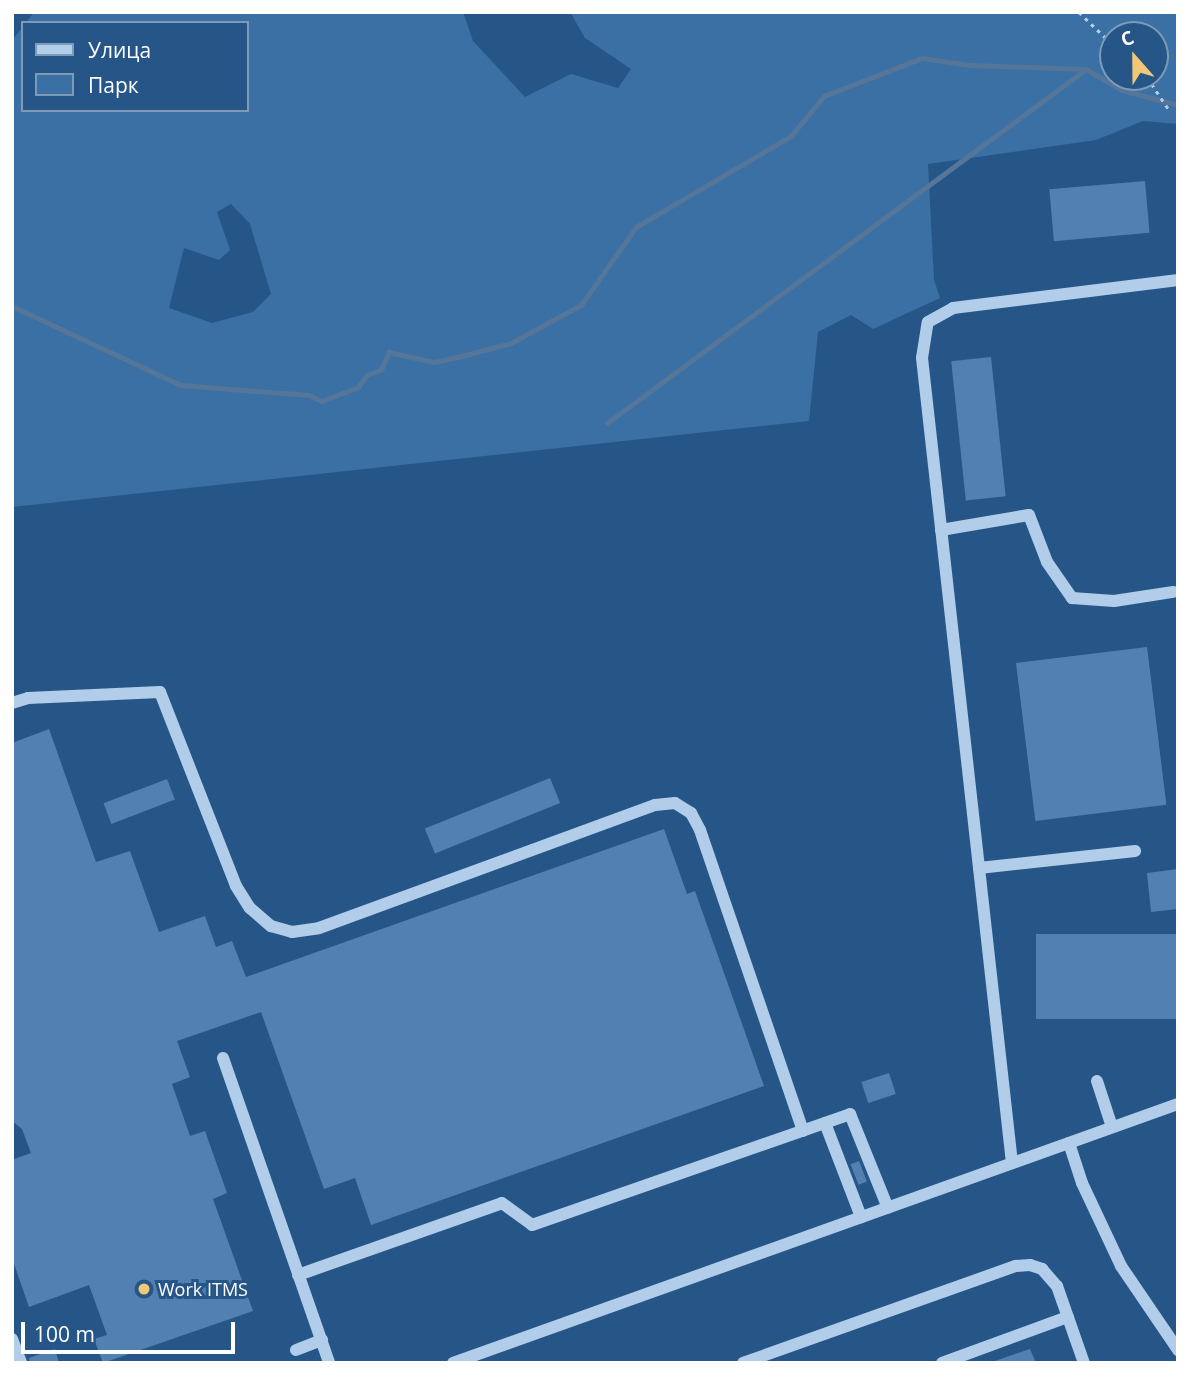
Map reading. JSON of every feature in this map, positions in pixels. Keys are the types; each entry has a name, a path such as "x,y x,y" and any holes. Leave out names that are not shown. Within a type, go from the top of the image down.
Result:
{"street":[{"path":"1012,1163 922,358 928,322 953,308 1178,280"},
{"path":"941,530 1029,515 1047,562 1072,598 1114,601 1173,592"},
{"path":"12,703 28,698 160,692 236,887 250,908 271,926 292,932 319,928 655,805 675,803 691,813 699,830 803,1131"},
{"path":"979,868 1135,851"},
{"path":"223,1058 329,1363"},
{"path":"1097,1081 1112,1128"},
{"path":"453,1363 1178,1104"},
{"path":"298,1276 502,1203 532,1225 850,1114 888,1208"},
{"path":"825,1123 861,1217"},
{"path":"1069,1143 1082,1183 1121,1266 1178,1350"},
{"path":"743,1363 1016,1266 1030,1265 1050,1276 1084,1363"},
{"path":"942,1363 1068,1317"},
{"path":"12,1339 21,1363"},
{"path":"296,1350 322,1340"}],"path":[{"path":"1079,12 1099,31"},
{"path":"1156,91 1168,110"}],"green space":[{"path":"34,12 463,12 473,41 525,97 571,74 618,88 631,69 585,38 570,12 1178,12 1178,124 1143,121 1096,140 928,164 934,280 940,298 873,329 851,315 818,332 809,421 12,507 12,40 21,29 21,112 248,112 248,21 27,21","holes":["231,204 250,224 271,294 253,312 212,323 169,308 184,248 219,260 230,250 217,212"]}],"building":[{"path":"1145,181 1150,233 1054,241 1049,189"},
{"path":"991,357 1006,496 966,500 951,361"},
{"path":"1147,647 1166,805 1035,821 1016,663"},
{"path":"49,729 96,862 130,851 159,932 205,916 216,947 232,941 246,977 664,829 687,894 695,891 764,1086 371,1225 355,1178 324,1189 261,1012 177,1041 190,1077 172,1084 190,1136 205,1131 227,1193 213,1199 253,1311 103,1363 94,1339 107,1335 89,1285 29,1307 12,1258 12,1160 31,1153 22,1129 12,1121 12,743"},
{"path":"550,778 560,803 435,854 425,829"},
{"path":"167,779 175,800 111,824 104,803"},
{"path":"1178,869 1178,909 1151,912 1147,873"},
{"path":"1036,934 1178,934 1178,1019 1036,1019"},
{"path":"889,1073 896,1094 868,1103 861,1082"},
{"path":"859,1161 867,1182 858,1185 851,1164"},
{"path":"55,1349 59,1363 30,1363 29,1358"},
{"path":"1030,1349 1036,1363 995,1363 995,1361"}],"waterway":[{"path":"12,306 181,385 309,395 322,401 358,387 367,375 381,370 389,352 434,362 458,357 511,343 581,305 636,227 791,136 824,96 922,58 970,65 1086,69 1122,90 1178,105"},
{"path":"607,423 1085,70"}],"place":[{"name":"Work ITMS","path":"144,1289"}]}
